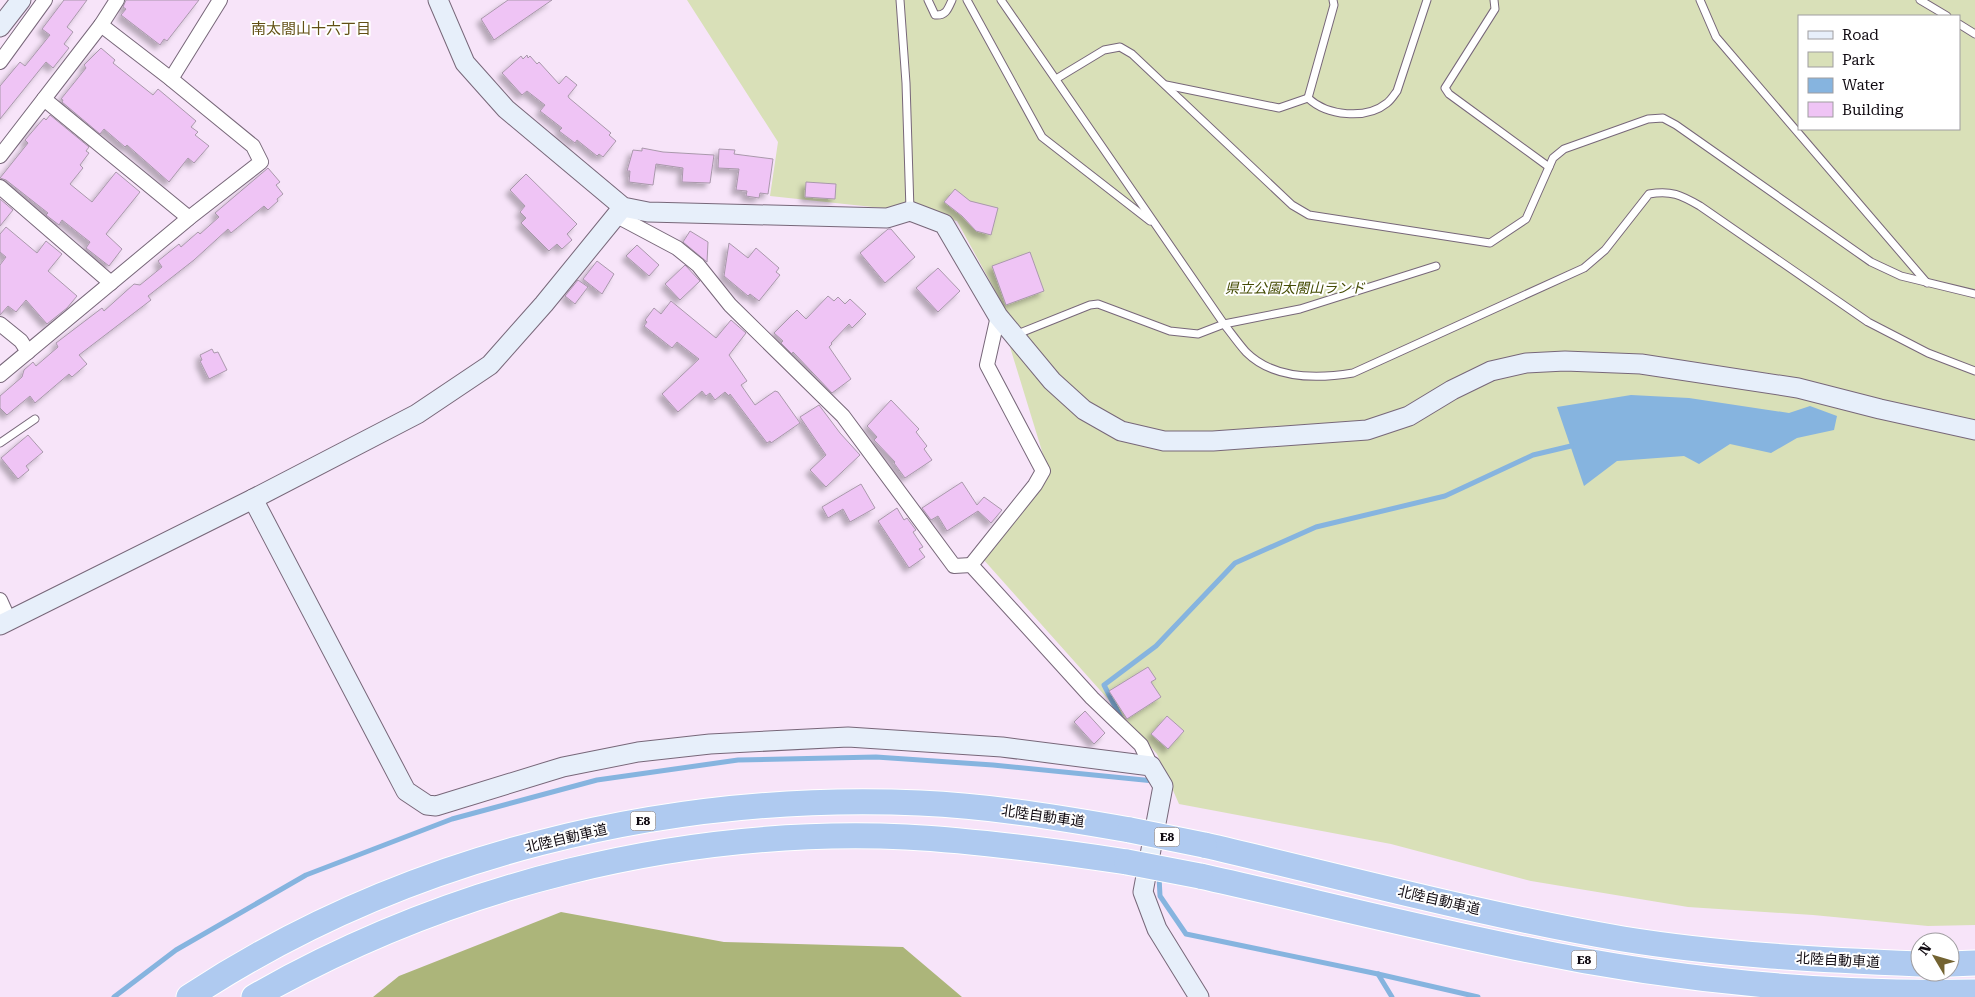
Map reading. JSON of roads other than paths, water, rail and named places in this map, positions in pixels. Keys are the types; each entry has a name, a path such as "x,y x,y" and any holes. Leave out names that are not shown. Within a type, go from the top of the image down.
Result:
{"highway":[{"name":"北陸自動車道","path":"189,997 273,947 342,913 412,883 491,857 571,834 658,818 746,806 834,802 921,803 1000,810 1130,830 1204,845 1434,899 1623,938 1730,953 1827,961 1910,964"},
{"name":"北陸自動車道","path":"254,997 355,945 428,915 503,890 583,868 667,852 749,841 828,837 905,837 1017,846 1127,862 1200,876 1525,950 1724,981 1824,990 1975,992"},
{"path":"1960,964 1975,964"}],"street":[{"path":"0,27 20,0"},
{"path":"0,62 45,0"},
{"path":"0,156 101,25 117,0"},
{"path":"171,79 220,0"},
{"path":"438,0 465,63 500,102 619,211 677,248 698,266 730,305 843,416 954,566 971,565 1035,486 1043,471 986,365 998,316"},
{"path":"0,375 188,218 261,162 253,146 101,25"},
{"path":"44,99 188,218"},
{"path":"0,187 111,283"},
{"path":"619,211 834,218 888,218 910,211 944,224 998,316 1052,381 1084,410 1121,431 1164,441 1213,441 1367,430 1408,416 1452,390 1491,372 1526,363 1565,362 1641,364 1798,388 1880,409 1975,430"},
{"path":"0,600 5,622 253,499 416,414 490,365 544,304 619,211"},
{"path":"0,324 21,341 28,352"},
{"path":"253,499 406,791 427,805 436,806 563,767 638,752 710,744 848,737 1002,748 1151,766"},
{"path":"971,565 1092,698 1141,745 1163,786 1143,892 1157,928 1199,997"}],"lane":[{"path":"900,0 906,82 910,211"},
{"path":"928,0 935,14 941,15 947,12 952,0"},
{"path":"967,0 1042,137 1157,226"},
{"path":"1002,0 1224,324 1246,352 1260,363 1276,370 1310,377 1329,377 1353,373 1584,268 1606,250 1649,194 1665,191 1682,196 1700,206 1868,322 1928,353 1975,371"},
{"path":"1308,98 1334,5 1332,0"},
{"path":"1308,98 1313,104 1345,114 1371,112 1387,103 1397,91 1427,0"},
{"path":"1494,0 1495,9 1446,88 1448,94 1549,167"},
{"path":"1700,0 1716,36 1928,283"},
{"path":"1920,0 1945,15"},
{"path":"1960,25 1975,34"},
{"path":"1056,79 1104,50 1120,46 1132,54 1292,205 1309,215 1490,243 1526,219 1553,158 1564,149 1648,119 1663,118 1676,125 1870,262 1901,276 1975,294"},
{"path":"1165,85 1280,108 1308,98"},
{"path":"1015,335 1090,305 1098,304 1170,331 1198,334 1224,324 1300,309 1436,266"},
{"path":"0,443 35,419"}],"water":[{"path":"1631,395 1689,398 1789,413 1810,406 1837,416 1834,430 1797,438 1771,453 1730,444 1699,464 1684,456 1617,461 1584,486 1557,407"}],"waterway":[{"path":"1122,720 1104,685 1156,646 1235,563 1316,527 1445,496 1533,455 1571,446"},
{"path":"114,997 176,950 306,875 452,819 597,780 738,760 876,757 993,765 1154,781"},
{"path":"1159,876 1160,896 1186,934 1478,997"},
{"path":"1378,974 1392,997"}],"district":[{"name":"南太閤山十六丁目","path":"311,29"}],"park label":[{"name":"県立公園太閤山ランド","path":"1295,288"}]}
